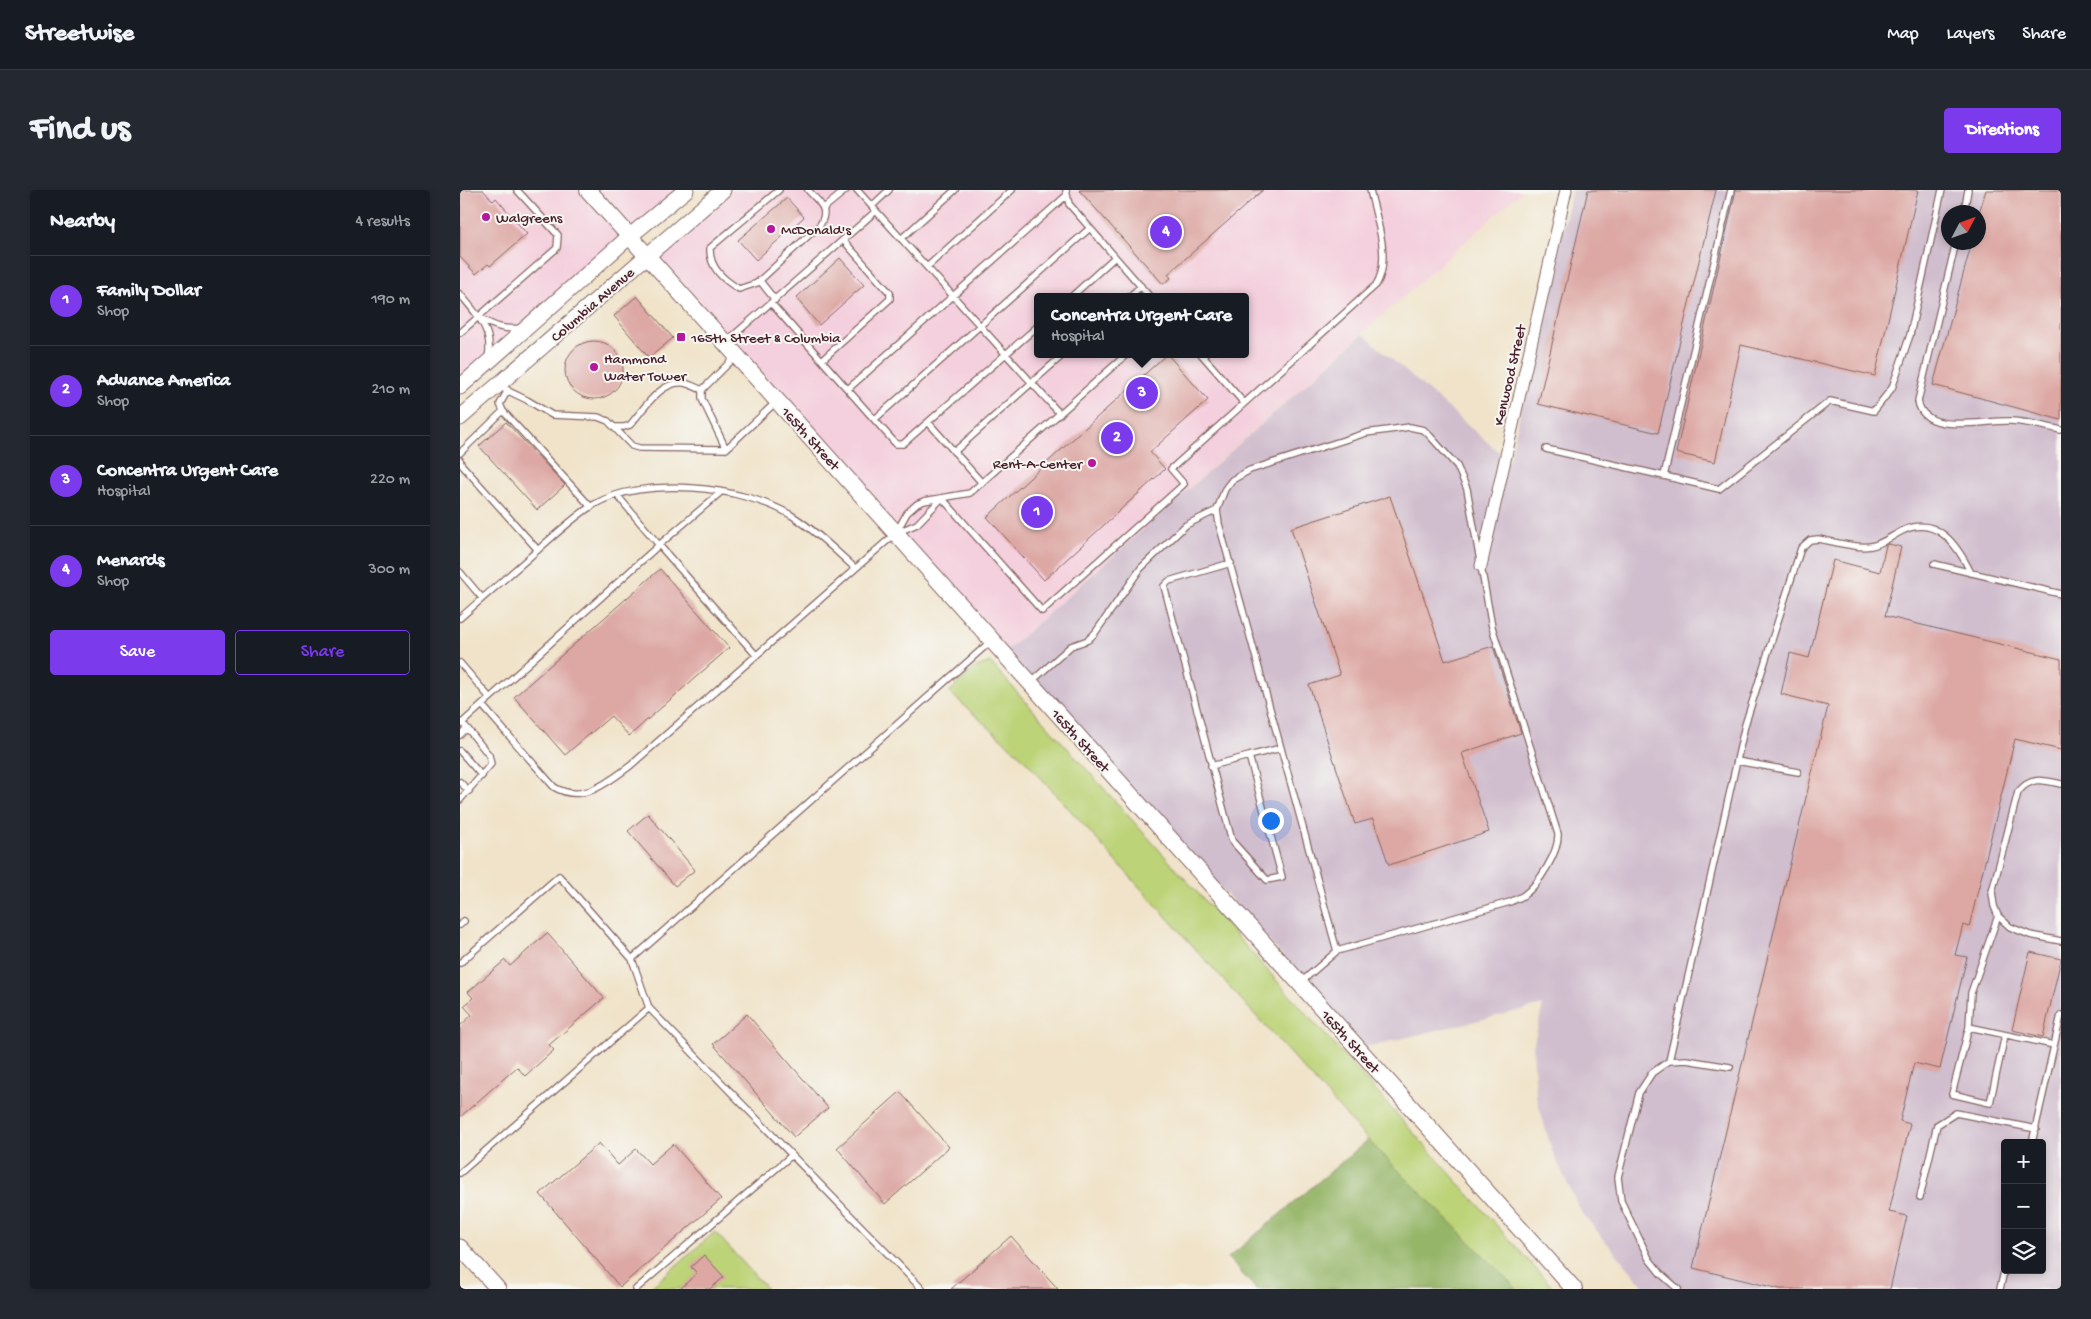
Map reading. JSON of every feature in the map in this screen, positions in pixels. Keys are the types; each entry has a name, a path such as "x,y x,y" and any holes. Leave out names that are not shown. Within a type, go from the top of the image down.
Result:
{"main road":[{"name":"165th Street","path":"588,190 1574,1289"}],"street":[{"name":"Columbia Avenue","path":"460,386 630,236 686,190"},
{"name":"Columbia Avenue","path":"460,418 503,388 647,255 723,190"},
{"name":"Kenwood Street","path":"1481,566 1566,190"},
{"path":"460,1246 498,1289"}],"lane":[{"path":"460,333 557,248 558,235 517,190"},
{"path":"780,190 710,248 712,264 725,280 739,289 746,288 760,281 820,226 825,213 824,208 808,190"},
{"path":"824,208 846,190"},
{"path":"857,190 1060,414"},
{"path":"726,343 843,240 889,190"},
{"path":"901,239 955,190"},
{"path":"927,267 1012,190"},
{"path":"942,498 1042,611 1184,484 1171,469 1376,285 1380,279 1384,257 1370,190"},
{"path":"1664,476 1731,190"},
{"path":"1546,449 1719,489 1830,401 1874,411 1892,388 1910,335 1942,190"},
{"path":"1965,205 1968,190"},
{"path":"848,389 954,297 1066,192 1069,204 1147,293"},
{"path":"875,420 1090,228"},
{"path":"822,360 890,299 890,293 843,240"},
{"path":"1954,250 1918,401 1924,416 1938,422 2009,420 2061,430"},
{"path":"1075,293 1115,257"},
{"path":"760,281 773,301 822,360 896,444 903,444 1034,330"},
{"path":"1133,293 1141,286"},
{"path":"460,294 479,316 486,328 490,344 487,363"},
{"path":"479,316 496,327 505,329 526,328"},
{"path":"726,449 702,399 702,390 737,355"},
{"path":"954,452 1060,358"},
{"path":"896,533 907,513 924,500 970,493 1123,358"},
{"path":"1205,358 1244,403"},
{"path":"614,427 630,425 660,390 672,384 684,383 702,390"},
{"path":"591,507 504,411 500,404 503,388 552,415 598,416 608,421 632,446 639,448 726,449 778,401"},
{"path":"460,453 504,411"},
{"path":"928,422 982,483"},
{"path":"1300,984 1336,951 1510,902 1523,896 1538,880 1556,849 1558,834 1492,626 1467,489 1457,466 1430,436 1418,428 1410,427 1366,433 1250,470 1232,480 1225,489 1217,510 1219,524 1336,951"},
{"path":"460,460 461,464 538,550"},
{"path":"461,616 591,507 617,495 638,491 690,488 721,492 754,500 791,516 829,544 855,568"},
{"path":"460,800 491,764 490,755 461,722 721,492"},
{"path":"617,495 756,655"},
{"path":"482,705 554,787 564,793 579,794 594,790 630,766 896,533 918,524 942,498"},
{"path":"1030,683 1071,646 1088,640 1096,632 1133,577 1186,524 1217,510"},
{"path":"1669,1061 1745,724 1801,548 1810,540 1818,538 1872,546 1911,528 1930,528 1943,533 1954,542 1962,552 1971,573"},
{"path":"1231,563 1169,581 1164,586 1232,841 1267,880 1282,877 1249,756"},
{"path":"1934,564 2061,594"},
{"path":"460,572 482,598"},
{"path":"632,959 992,640"},
{"path":"460,663 490,698"},
{"path":"460,735 467,728"},
{"path":"1211,766 1281,748"},
{"path":"460,751 482,776"},
{"path":"1737,761 1798,772"},
{"path":"2005,1035 1990,1103 1952,1094 1969,1027 1971,993 1998,916 1992,892 2018,792 2029,781 2038,779 2061,784"},
{"path":"460,782 469,791"},
{"path":"460,964 558,876 632,959 649,1008 922,1289"},
{"path":"1998,916 2010,927 2030,935 2061,941"},
{"path":"460,1173 649,1008"},
{"path":"2033,1139 2061,1015"},
{"path":"1969,1027 2054,1045"},
{"path":"1678,1289 1661,1274 1649,1259 1621,1202 1618,1177 1639,1093 1652,1073 1669,1061 1686,1060 1730,1067"},
{"path":"1920,1197 1937,1125 1956,1113 2036,1129"},
{"path":"636,1289 792,1155"},
{"path":"2000,1289 2003,1274"}],"shaded area":[{"path":"460,190 582,190 624,236 460,383"},
{"path":"595,190 678,190 630,229"},
{"path":"729,190 1523,190 1005,652 653,255"},
{"path":"1572,190 2061,190 2061,1289 1646,1289 1581,1212 1552,1151 1536,1096 1533,1047 1543,1005 1366,1047 1005,652 1363,334 1509,461"}],"green space":[{"path":"990,662 1554,1289 1517,1289 1368,1140 1023,758 949,692 976,667"},
{"path":"1368,1140 1517,1289 1256,1289 1228,1258"},
{"path":"715,1232 767,1289 649,1289"}],"building":[{"name":"Walgreens","path":"460,190 483,190 493,201 496,198 527,234 490,266 488,264 476,274 460,257"},
{"path":"1079,190 1263,190 1168,274 1171,278 1163,284"},
{"path":"1588,190 1716,190 1658,433 1538,404"},
{"path":"1736,190 1918,190 1875,376 1741,345 1715,462 1676,453"},
{"path":"1986,190 2061,190 2061,420 1933,385 1970,250 1986,250 1986,205 1981,205"},
{"name":"McDonald's","path":"787,198 804,217 756,260 738,240"},
{"path":"840,258 864,285 819,325 796,298"},
{"path":"637,296 673,338 649,358 614,316"},
{"name":"Hammond Water Tower","path":"588,341 600,341 615,349 623,364 623,376 615,391 600,399 588,399 573,391 565,376 565,364 573,349"},
{"path":"1163,358 1171,358 1208,400 1150,452 1165,469 1044,580 987,517"},
{"path":"506,422 565,485 537,510 479,446"},
{"path":"1390,496 1445,661 1493,646 1521,733 1462,753 1489,832 1389,865 1373,819 1355,824 1309,685 1340,675 1291,528"},
{"path":"1886,545 1901,547 1885,616 2061,659 2061,750 2015,739 1969,927 1963,925 1955,955 1967,957 1940,1069 1914,1063 1900,1121 1910,1124 1889,1212 1907,1216 1890,1289 1780,1289 1693,1268 1828,706 1781,694 1790,653 1809,658 1833,560 1880,572"},
{"path":"660,569 729,648 629,736 611,716 565,755 514,697"},
{"path":"648,814 695,870 675,886 628,831"},
{"path":"547,933 604,998 549,1045 554,1050 525,1076 517,1067 460,1117 460,1026 472,1015 464,1006 473,998 468,992 505,960 510,966"},
{"path":"2030,952 2061,959 2043,1037 2012,1030"},
{"path":"747,1014 828,1108 794,1137 713,1044"},
{"path":"900,1092 949,1147 885,1204 837,1148"},
{"path":"599,1143 618,1165 636,1149 650,1164 673,1144 721,1199 620,1287 540,1194"},
{"path":"1011,1236 1058,1289 951,1289"},
{"path":"704,1255 724,1277 710,1289 680,1289 697,1273 691,1267"}],"place":[{"name":"Walgreens","path":"486,217"},
{"name":"McDonald's","path":"771,229"},
{"name":"Menards","path":"1166,232"},
{"name":"165th Street & Columbia","path":"681,337"},
{"name":"Hammond Water Tower","path":"594,367"},
{"name":"Concentra Urgent Care","path":"1142,393"},
{"name":"Advance America","path":"1117,438"},
{"name":"Rent-A-Center","path":"1092,463"},
{"name":"Family Dollar","path":"1037,512"}]}
